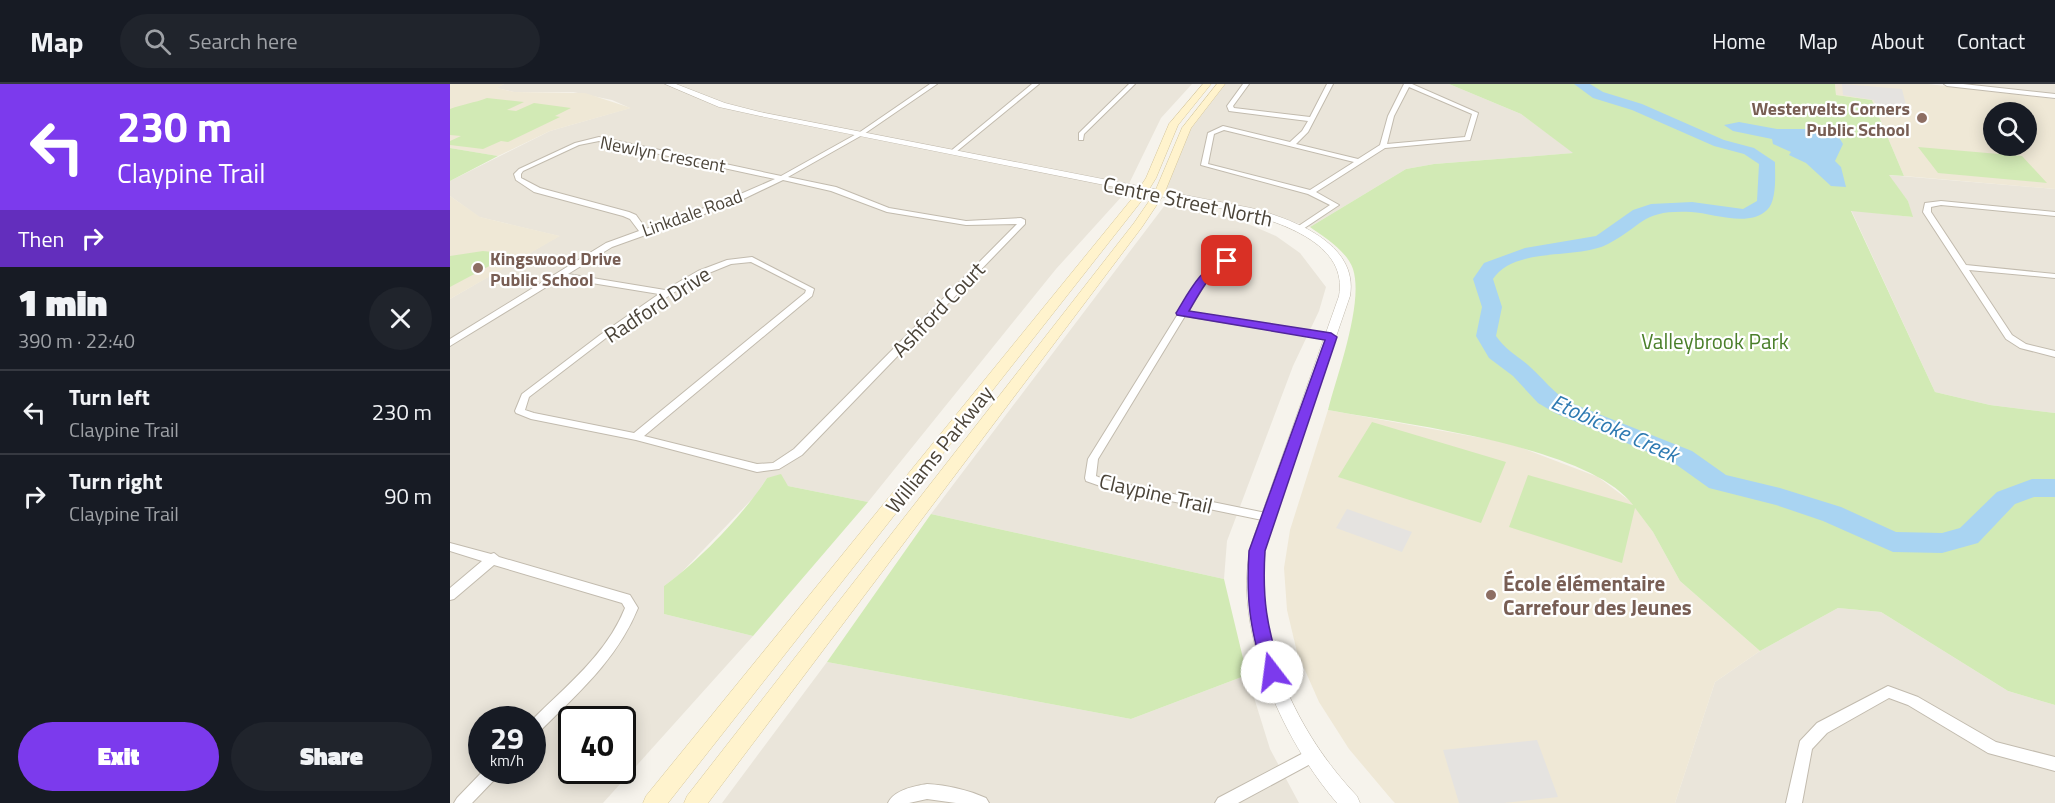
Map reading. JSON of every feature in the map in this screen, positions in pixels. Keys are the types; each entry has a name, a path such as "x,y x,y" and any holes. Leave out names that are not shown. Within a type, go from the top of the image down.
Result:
{"main road":[{"name":"Williams Parkway","path":"654,803 1151,193 1174,124 1207,84"},
{"name":"Williams Parkway","path":"696,803 1151,193 1187,128 1221,84"}],"street":[{"name":"Centre Street North","path":"669,84 722,105 1151,193 1243,209 1300,229 1326,250 1344,274 1343,301 1267,517 1257,551 1255,581 1257,621 1272,672 1311,756 1350,803"},
{"path":"924,84 934,84"},
{"name":"Linkdale Road","path":"450,343 609,245 732,201 780,179 862,133 934,84"},
{"path":"954,151 1036,84"},
{"path":"1081,139 1081,134 1132,84"},
{"path":"1246,84 1230,106 1231,110 1310,119"},
{"path":"1292,144 1305,132 1330,84"},
{"path":"1311,192 1383,146 1468,139 1475,113 1407,84 1391,116 1383,146"},
{"path":"1947,84 2055,96"},
{"path":"1300,229 1335,205 1311,192 1204,165 1211,133 1223,128 1359,161"},
{"name":"Newlyn Crescent","path":"643,231 633,217 537,190 518,179 517,174 577,144 599,139 780,179"},
{"name":"Ashford Court","path":"636,437 757,468 775,466 789,459 1021,224 1021,220 1017,219 966,223 887,210 833,189 780,179"},
{"path":"2055,214 1941,203 1928,205 1927,212 2009,338 2023,346 2055,354"},
{"name":"Radford Drive","path":"742,258 752,259 810,289 809,294 636,437 531,416 520,411 520,405 525,396 666,293 698,272 742,258"},
{"name":"Claypine Trail","path":"1227,261 1217,266 1205,278 1181,313 1093,459 1090,478 1103,483 1267,517"},
{"path":"1964,267 2055,276"},
{"path":"560,275 666,293"},
{"path":"1181,313 1331,337"},
{"path":"450,547 494,558 626,599 632,608 628,623 610,648 546,714"},
{"path":"450,595 494,558"},
{"path":"1794,803 1805,746 1822,728 1888,692 1913,701 1993,748 2055,764"},
{"path":"1223,803 1311,756"},
{"path":"462,803 480,784"},
{"path":"896,803 913,794 938,790 981,803"}],"shaded area":[{"path":"450,84 504,84 497,88 514,92 585,93 631,108 550,131 498,156 450,148"},
{"path":"504,84 1192,84 1161,118 1124,194 1056,269 868,502 788,486 767,478 755,496 680,574 664,586 664,614 753,636 636,766 636,706 558,706 558,784 620,784 603,803 450,803 450,299 559,236 479,217 450,196 450,181 550,131 630,108 612,100 573,92 514,92 496,88"},
{"path":"1221,84 1449,84 1521,114 1574,153 1434,164 1406,169 1310,227 1257,210 1165,190 1187,133"},
{"name":"Westervelts Corners Public School","path":"1835,84 1928,84 2055,99 2055,189 1904,176 1872,100 1836,95"},
{"path":"1842,84 1902,89 1908,113 1876,108 1874,100 1843,95"},
{"path":"1959,84 2055,84 2055,95"},
{"path":"1888,175 2055,189 2055,413 1990,405 1935,392 1851,210 1912,217 1908,201"},
{"name":"Kingswood Drive Public School","path":"450,196 480,217 560,236 450,299"},
{"path":"1165,205 1234,218 1276,236 1300,253 1326,287 1319,311 1293,366 1227,541 1224,579 931,514"},
{"name":"École élémentaire Carrefour des Jeunes","path":"1328,410 1509,443 1598,477 1630,501 1653,532 1680,581 1760,651 1715,682 1675,803 1395,803 1392,800 1349,749 1319,702 1297,652 1287,610 1284,568 1290,530"},
{"path":"1347,509 1412,532 1402,552 1336,528"},
{"path":"1838,608 1881,612 2008,691 2055,705 2055,803 1675,803 1715,682 1760,651"},
{"path":"827,662 1131,719 1247,675 1270,749 1299,803 722,803"},
{"path":"1537,740 1558,797 1504,803 1459,803 1443,750"}],"green space":[{"name":"Valleybrook Park","path":"1449,84 1835,84 1836,95 1872,100 1904,176 1889,175 1908,201 1913,217 1851,211 1935,392 1990,405 2055,413 2055,705 2008,691 1881,612 1838,608 1760,651 1680,581 1653,532 1635,508 1622,563 1509,527 1528,475 1633,505 1610,484 1577,467 1536,452 1491,440 1328,410 1348,339 1355,300 1355,283 1353,269 1346,256 1310,227 1406,169 1434,164 1573,153 1521,114"},
{"path":"487,98 524,102 507,110 516,111 534,103 571,108 555,116 560,117 508,142 501,141 483,149 450,145 450,141 461,136 450,135 450,109"},
{"path":"1918,147 1983,153 1983,156 2022,156 2047,183 1938,173"},
{"path":"450,148 498,156 450,181"},
{"path":"483,251 512,254 450,287 450,256"},
{"path":"1372,422 1506,462 1481,523 1338,477"},
{"path":"781,474 788,486 868,502 753,636 664,614 664,586 720,536 758,492 767,478"},
{"path":"931,514 1224,579 1247,675 1131,719 827,662"}],"water":[{"path":"1739,122 1777,129 1821,129 1837,134 1843,144 1835,161 1841,167 1846,187 1831,186 1806,163 1789,155 1791,152 1773,144 1772,139 1733,131 1724,125"}],"waterway":[{"name":"Etobicoke Creek","path":"1581,84 1598,95 1637,107 1719,143 1749,151 1767,162 1765,201 1760,208 1744,214 1692,207 1657,208 1639,214 1601,241 1525,253 1491,267 1483,279 1492,307 1486,336 1497,353 1521,371 1546,398 1563,408 1683,457 1718,482 1780,497 1832,514 1893,542 1942,543 1969,536 2006,498 2032,488 2055,488"}],"place":[{"name":"Westervelts Corners Public School","path":"1922,118"},
{"name":"Kingswood Drive Public School","path":"478,268"},
{"name":"École élémentaire Carrefour des Jeunes","path":"1491,595"}],"route":[{"path":"1227,261 1217,266 1205,278 1181,313 1331,337 1257,551 1255,581 1257,621 1272,672"}]}
